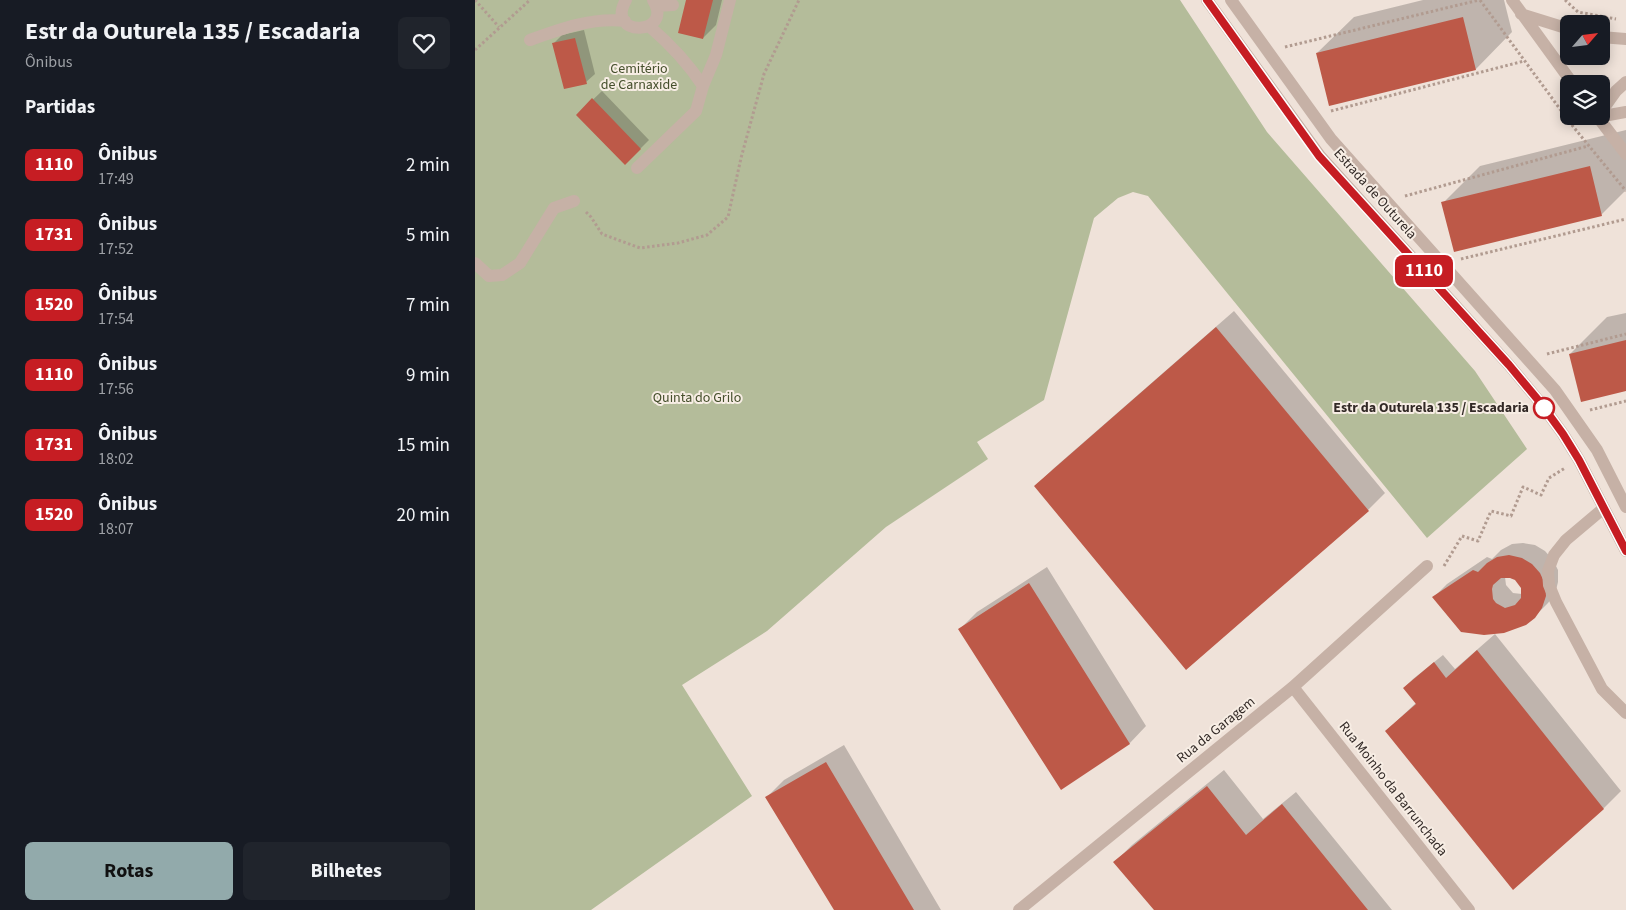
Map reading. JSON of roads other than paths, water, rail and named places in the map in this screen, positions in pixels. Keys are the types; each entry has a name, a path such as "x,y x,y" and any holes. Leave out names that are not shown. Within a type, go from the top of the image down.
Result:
{"street":[{"path":"626,0 622,11 625,21 633,28 649,26 656,17 654,3 673,5"},
{"path":"637,168 696,112 703,86 715,55 730,0"},
{"name":"Estrada de Outurela","path":"1207,0 1319,156 1509,365 1539,401 1575,454 1626,551"},
{"name":"Estrada de Outurela","path":"1231,0 1331,140 1555,390 1597,450 1626,507"},
{"path":"1512,0 1566,75"},
{"path":"1521,14 1560,27"},
{"path":"530,40 584,24 611,20 625,21"},
{"path":"649,26 668,42 693,70 703,86"},
{"path":"1610,38 1626,39"},
{"path":"1610,100 1626,82"},
{"path":"1610,114 1626,112"},
{"path":"1605,125 1626,154"},
{"path":"475,263 489,276 502,275 520,263 555,208 574,201"},
{"path":"1604,508 1566,540 1554,556 1548,571 1549,585 1602,689 1626,713"},
{"name":"Rua da Garagem","path":"1019,910 1293,687 1427,566"},
{"name":"Rua Moinho da Barrunchada","path":"1293,687 1469,910"}],"place":[{"name":"Estr da Outurela 135 / Escadaria","path":"1544,408"}],"park label":[{"name":"Cemitério de Carnaxide","path":"639,78"},
{"name":"Quinta do Grilo","path":"697,398"}]}
